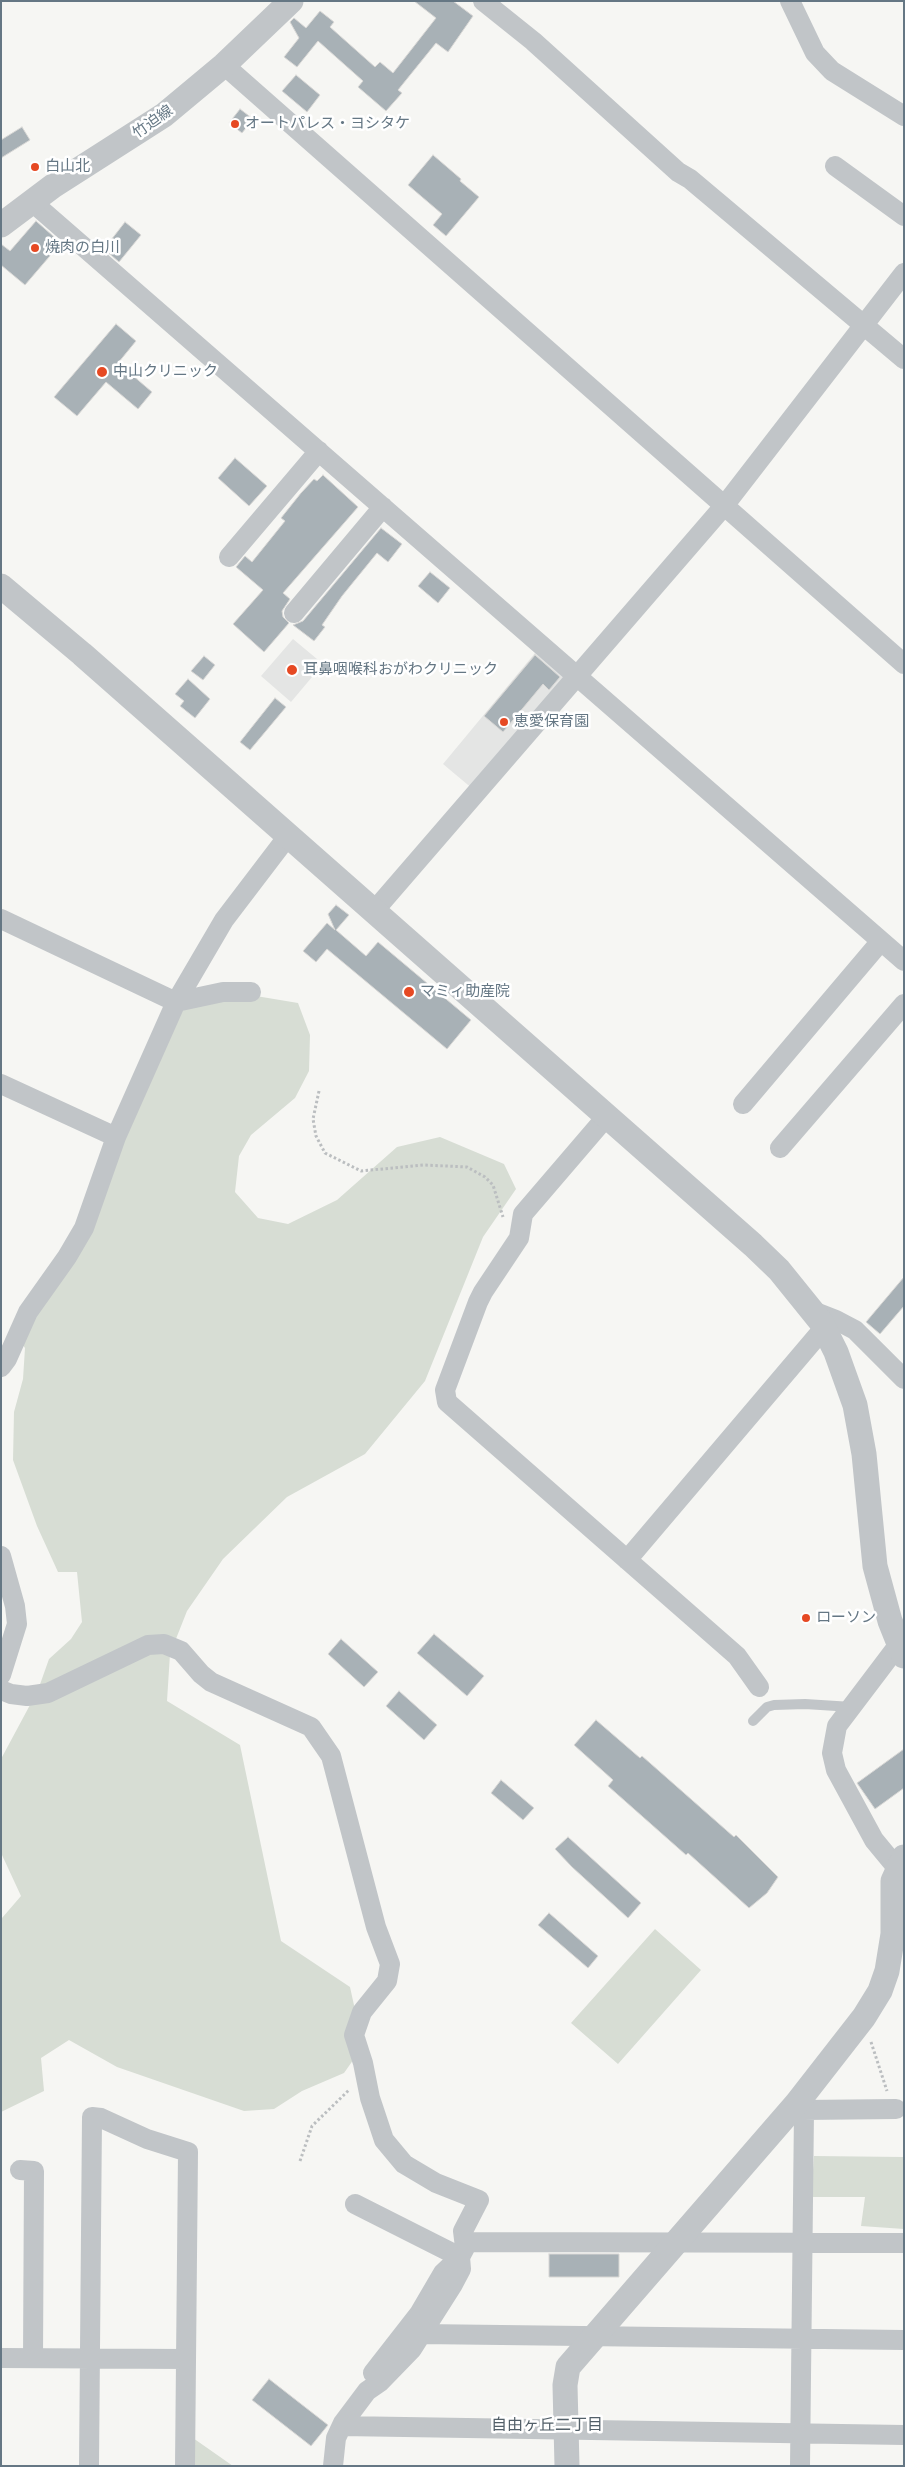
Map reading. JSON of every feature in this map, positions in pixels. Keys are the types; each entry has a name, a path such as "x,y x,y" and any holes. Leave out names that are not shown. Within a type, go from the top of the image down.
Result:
{"street":[{"name":"竹迫線","path":"1,225 31,201 164,115 224,65 291,1"},
{"path":"483,1 533,41 678,172 690,179 904,358"},
{"path":"790,1 815,53 832,71 904,116"},
{"path":"224,65 904,664"},
{"path":"835,166 904,216"},
{"path":"31,201 904,961"},
{"path":"374,911 724,506 904,273"},
{"path":"229,557 319,451"},
{"path":"294,613 383,507"},
{"path":"1,586 82,654 753,1245 778,1270 819,1320 855,1404 864,1454 875,1566 890,1621 902,1643 837,1726 832,1753 836,1770 874,1840 901,1863 893,1881 893,1934 887,1970 880,1991 864,2017 800,2106 676,2242 568,2367 565,2385 568,2430 567,2466"},
{"path":"1,1367 7,1359 28,1312 67,1257 84,1228 116,1137 176,1002 224,920 288,836"},
{"path":"1,919 176,1002 223,992 251,992"},
{"path":"743,1104 881,941"},
{"path":"780,1148 904,1004"},
{"path":"1,1084 116,1137"},
{"path":"607,1116 523,1214 519,1238 478,1302 445,1390 447,1402 737,1656 759,1687"},
{"path":"819,1320 836,1320 855,1330 904,1379"},
{"path":"627,1560 819,1320"},
{"path":"1,1556 18,1624 1,1675"},
{"path":"1,1690 11,1694 26,1696 48,1693 148,1645 164,1644 181,1651 200,1674 212,1682 311,1727 331,1756 376,1927 390,1964 387,1981 362,2012 354,2035 366,2073 370,2098 384,2140 404,2164 436,2183 479,2200 463,2231 461,2269 452,2286 412,2349 380,2382 367,2391 342,2426 336,2438 333,2466"},
{"path":"800,2106 896,2108"},
{"path":"800,2106 803,2242 800,2466"},
{"path":"89,2466 92,2117 101,2118 147,2139 188,2152 185,2466"},
{"path":"20,2170 34,2171 33,2358"},
{"path":"355,2204 463,2252"},
{"path":"367,2391 369,2378 419,2314 443,2273 463,2252 468,2242 803,2242 904,2244"},
{"path":"422,2334 904,2340"},
{"path":"1,2358 186,2359"},
{"path":"342,2426 904,2434"}],"lane":[{"path":"753,1721 766,1707 774,1705 805,1704 852,1707"}],"path":[{"path":"319,1091 313,1120 316,1136 325,1152 361,1171 424,1165 467,1167 485,1177 493,1185 503,1217 521,1228"},
{"path":"864,2017 877,2062 892,2103 896,2108"},
{"path":"300,2161 312,2126 366,2073"}],"shaded area":[{"name":"耳鼻咽喉科おがわクリニック","path":"293,639 323,664 291,702 261,676"},
{"name":"恵愛保育園","path":"535,653 566,679 474,790 443,764"},
{"path":"256,996 298,1003 310,1035 309,1071 295,1098 251,1135 239,1156 235,1192 258,1218 288,1224 337,1200 397,1147 440,1137 504,1164 516,1189 483,1237 425,1381 365,1454 287,1497 223,1559 187,1611 170,1654 167,1701 240,1745 281,1941 350,1987 363,2046 344,2073 302,2091 274,2109 244,2111 117,2067 69,2040 41,2058 44,2091 1,2112 2,1918 21,1896 2,1855 1,1759 38,1690 49,1659 71,1639 82,1622 77,1572 58,1572 37,1526 13,1460 14,1412 23,1379 25,1348 20,1341 136,1106 171,1021 187,1005"},
{"path":"655,1929 701,1970 618,2064 571,2023"},
{"path":"814,2156 904,2157 904,2229 861,2226 865,2197 811,2197"},
{"path":"193,2438 233,2466 193,2466"}],"building":[{"path":"414,1 453,1 473,16 448,52 436,43 398,90 402,93 386,111 358,87 363,81 318,41 297,67 284,57 299,38 290,22 294,18 306,28 320,11 334,22 330,27 375,67 380,62 393,73 436,18"},
{"path":"296,75 320,95 307,112 282,91"},
{"path":"240,109 253,119 242,133 229,123"},
{"path":"22,127 30,140 1,158 1,140"},
{"path":"433,155 479,197 446,236 433,225 442,214 408,185"},
{"name":"焼肉の白川","path":"36,221 61,243 25,285 1,265 1,244 10,251"},
{"path":"125,222 141,235 119,262 104,249"},
{"name":"中山クリニック","path":"116,324 136,341 118,363 152,392 138,409 106,382 77,416 54,397"},
{"path":"235,458 267,486 249,506 218,478"},
{"path":"323,475 358,507 283,593 290,599 282,611 283,617 289,623 264,652 233,624 263,590 236,567 245,556 252,562 285,521 281,518 301,493 314,479 317,481"},
{"path":"381,528 402,544 388,562 377,553 342,596 322,625 325,627 314,641 293,625 303,621"},
{"path":"430,572 450,588 438,603 418,586"},
{"path":"535,655 560,677 549,690 543,684 503,732 484,716"},
{"path":"204,656 215,665 203,680 191,671"},
{"path":"188,679 210,699 195,718 180,706 184,701 175,694"},
{"path":"275,698 286,707 250,750 240,742"},
{"name":"マミィ助産院","path":"336,905 349,915 336,930 366,956 378,942 471,1020 447,1049 327,949 316,962 303,951 327,923 335,930 328,914"},
{"path":"904,1277 904,1306 880,1334 866,1322"},
{"path":"434,1634 484,1676 467,1696 417,1653"},
{"path":"341,1639 378,1672 364,1687 328,1654"},
{"path":"399,1691 437,1725 424,1740 386,1706"},
{"path":"596,1720 640,1758 642,1756 734,1837 736,1835 778,1877 767,1893 749,1908 688,1853 686,1855 608,1786 613,1780 574,1745"},
{"path":"904,1749 904,1788 875,1809 857,1783"},
{"path":"501,1780 534,1808 523,1820 491,1793"},
{"path":"568,1837 641,1903 628,1918 555,1849"},
{"path":"549,1913 598,1956 588,1968 538,1925"},
{"path":"549,2254 619,2254 619,2277 549,2277"},
{"path":"269,2379 328,2425 311,2446 252,2400"}],"place":[{"name":"オートパレス・ヨシタケ","path":"235,124"},
{"name":"白山北","path":"35,167"},
{"name":"焼肉の白川","path":"35,248"},
{"name":"中山クリニック","path":"102,372"},
{"name":"耳鼻咽喉科おがわクリニック","path":"292,670"},
{"name":"恵愛保育園","path":"504,722"},
{"name":"マミィ助産院","path":"409,992"},
{"name":"ローソン","path":"806,1618"}],"district":[{"name":"自由ヶ丘二丁目","path":"547,2425"}]}
